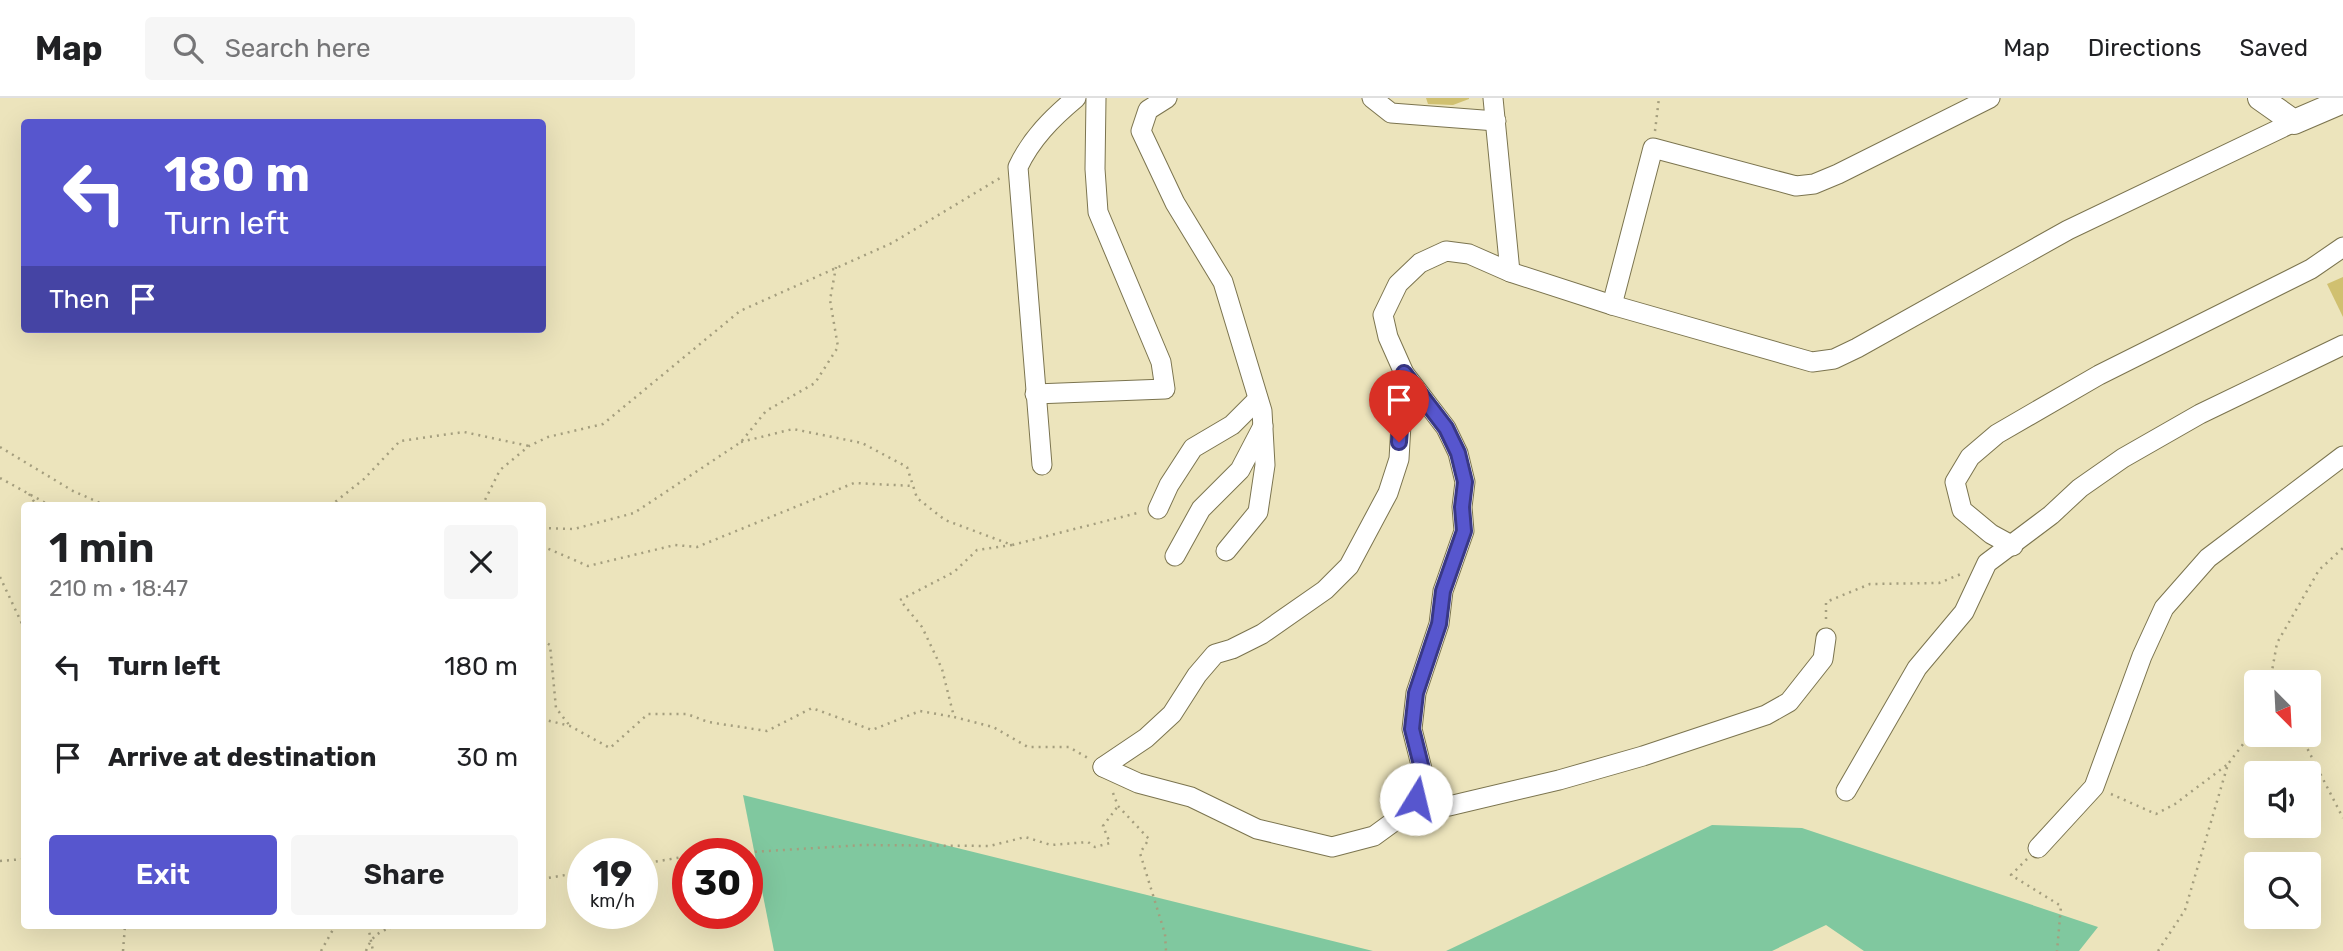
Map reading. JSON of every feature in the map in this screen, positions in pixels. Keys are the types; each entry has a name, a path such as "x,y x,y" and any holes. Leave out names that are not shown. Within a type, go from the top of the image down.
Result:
{"street":[{"path":"1042,465 1018,167 1034,139 1076,98"},
{"path":"1035,394 1164,389 1161,362 1098,212 1095,169 1096,98"},
{"path":"1167,98 1148,110 1141,131 1175,204 1223,282 1258,398 1263,425 1265,465 1258,512 1226,551"},
{"path":"1372,98 1391,113 1496,121"},
{"path":"1493,98 1510,272"},
{"path":"1612,305 1653,148 1796,186 1814,184 1990,98"},
{"path":"2260,98 2294,122"},
{"path":"1826,638 1823,659 1789,702 1766,715 1643,756 1559,780 1449,806 1440,805 1433,799 1426,785 1412,729 1416,693 1439,624 1443,591 1464,531 1462,507 1465,482 1458,453 1446,428 1404,373 1388,337 1383,315 1398,284 1420,262 1446,251 1469,254 1510,272 1612,305 1812,362 1834,359 2068,230 2343,101"},
{"path":"2013,546 1991,534 1962,510 1955,482 1970,457 1997,434 2099,375 2311,269 2343,247"},
{"path":"1846,791 1917,668 1964,612 1987,564 2051,515 2080,488 2123,458 2200,414 2343,345"},
{"path":"1103,766 1146,738 1172,714 1197,675 1215,654 1262,634 1325,590 1349,566 1388,493 1399,459 1404,373"},
{"path":"1158,509 1169,485 1193,448 1232,425 1258,398"},
{"path":"1175,556 1201,509 1240,470 1263,425"},
{"path":"2038,848 2094,787 2142,656 2164,608 2208,558 2343,456"},
{"path":"1103,766 1138,783 1191,797 1258,829 1332,847 1374,836 1407,812 1426,785"}],"path":[{"path":"1653,148 1659,98"},
{"path":"484,502 500,470 529,446 548,437 603,424 740,311 892,243 1018,167"},
{"path":"546,528 574,529 634,513 741,442 766,411 815,383 838,347 830,300 836,267"},
{"path":"741,442 793,429 862,443 907,467 917,498 945,520 1012,545"},
{"path":"335,502 364,479 400,441 464,432 529,446"},
{"path":"0,447 73,491 98,502"},
{"path":"0,478 43,502"},
{"path":"546,548 588,566 675,545 697,547 853,483 913,486"},
{"path":"28,494 34,502"},
{"path":"954,717 942,669 922,627 900,600 954,572 977,550 1012,545 1158,509"},
{"path":"2272,670 2277,643 2319,570 2343,548"},
{"path":"1826,638 1826,602 1870,584 1939,583 1987,564"},
{"path":"0,577 21,622"},
{"path":"546,642 550,645 556,708 570,726"},
{"path":"546,720 570,726 611,748 648,713 687,713 708,722 767,731 812,708 872,730 920,711 993,727 1028,747 1069,747 1103,766 1118,806 1149,839 1140,853 1164,934 1166,951"},
{"path":"2094,787 2156,814 2175,804 2228,764 2244,743"},
{"path":"2307,747 2343,818"},
{"path":"2158,951 2185,910 2228,764"},
{"path":"763,851 863,845 990,846 1025,837 1051,845 1088,842 1095,846 1110,843 1103,826 1118,806"},
{"path":"2038,848 2011,875 2061,906 2057,951"},
{"path":"0,861 21,859"},
{"path":"546,878 567,875"},
{"path":"123,951 125,929"},
{"path":"321,951 333,929"},
{"path":"369,929 373,951"},
{"path":"366,951 371,939 388,929"}],"green space":[{"path":"743,795 1373,951 774,951 763,896 763,838 752,838"},
{"path":"1712,825 1802,828 2098,927 2079,951 1864,951 1826,925 1772,951 1446,951"}],"building":[{"path":"1426,98 1469,99 1453,105 1428,104"},
{"path":"2343,277 2343,317 2327,284"}],"route":[{"path":"1399,442 1404,373 1446,428 1458,453 1465,482 1462,507 1464,531 1443,591 1439,624 1416,693 1412,729 1426,785 1416,799"}]}
